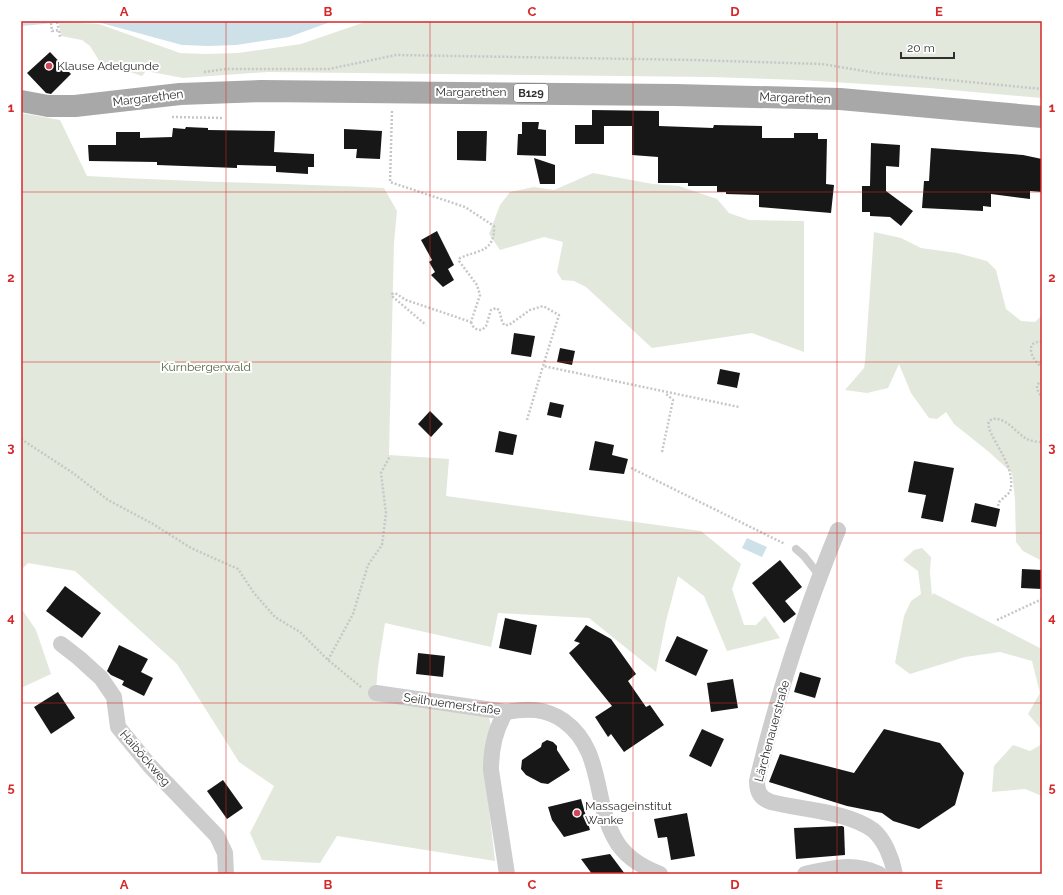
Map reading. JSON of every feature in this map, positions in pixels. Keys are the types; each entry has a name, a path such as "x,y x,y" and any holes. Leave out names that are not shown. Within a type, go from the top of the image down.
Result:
{"main road":[{"name":"Margarethen","path":"21,101 48,106 75,106 180,94 261,90 689,95 840,99 1042,117"}],"street":[{"name":"Lärchenauerstraße","path":"838,530 819,575 766,743 757,781 758,792 764,800 856,821 873,831 889,854 895,874"},
{"name":"Haiböckweg","path":"61,644 101,678 114,697 118,727 150,766 217,836 225,853 227,868 226,874"},
{"name":"Seilhuemerstraße","path":"376,693 506,712 497,730 492,753 491,770 507,874"},
{"path":"506,712 530,709 544,711 555,715 570,725 585,745 593,764 606,816 615,839 628,856 646,869 660,874"},
{"path":"805,874 834,867 850,866 868,869 879,874"}],"lane":[{"path":"796,549 804,556 819,575"}],"path":[{"path":"58,22 60,37"},
{"path":"51,23 52,31 59,30"},
{"path":"200,72 226,69 329,69 396,56 694,60 822,64 876,73 1042,89"},
{"path":"392,105 390,182 466,207 494,226 492,240 484,250 460,258 459,261 477,285 480,295 471,322 473,327 477,330 482,330 486,326 491,310 496,308 499,310 504,325 509,325 530,310 543,306 559,315 527,420"},
{"path":"172,117 224,118"},
{"path":"426,325 393,297 392,294 395,292 410,302 471,322"},
{"path":"1042,342 1037,341 1033,344 1031,351 1033,360 1042,367"},
{"path":"543,366 739,408"},
{"path":"1042,380 1038,383 1037,389 1042,398"},
{"path":"662,452 673,400 665,392"},
{"path":"998,506 999,502 1010,492 1010,474 1002,451 988,428 989,421 999,419 1026,439 1042,442"},
{"path":"21,439 72,472 108,500 153,524 191,548 238,569 254,593 275,617 300,632 354,683 376,693"},
{"path":"328,660 353,614 368,565 382,545 386,513 381,473 390,456"},
{"path":"630,468 796,549"},
{"path":"996,620 1042,599"}],"green space":[{"path":"368,21 1042,21 1042,98 929,88 800,80 710,77 268,72 183,78 146,71 142,76 100,62 90,46 82,40 61,36 59,22 99,24 180,53 205,54 238,53 301,44"},
{"name":"Kürnbergerwald","path":"21,113 60,120 87,176 384,188 397,211 394,243 389,455 449,459 446,496 701,531 741,564 732,589 744,625 756,625 765,616 780,638 727,651 704,596 678,576 666,621 656,672 589,618 498,613 491,647 385,623 378,667 375,701 484,714 489,717 491,726 484,765 495,861 337,836 320,863 262,860 250,833 274,786 239,762 177,664 75,571 28,563 21,570"},
{"path":"593,173 653,184 679,186 717,199 729,213 749,220 804,221 804,352 752,333 652,348 586,287 574,281 562,280 557,272 563,242 544,237 500,250 489,234 500,205 510,192 534,187 554,190"},
{"path":"874,232 901,238 921,248 957,253 987,261 996,270 1006,309 1021,321 1035,322 1041,316 1042,301 1042,561 1023,551 1016,542 1015,499 1012,473 954,424 946,412 937,419 929,418 911,393 899,364 888,388 867,393 845,390 864,368"},
{"path":"922,548 931,557 930,572 932,596 933,593 1042,649 1042,730 1028,714 1040,693 1032,661 1000,652 965,657 910,674 895,663 904,616 911,601 921,594 918,571 903,560 914,550"},
{"path":"21,608 36,630 51,674 21,688"},
{"path":"1042,744 1042,796 1025,789 992,792 994,766 1013,745 1030,751"}],"shaded area":[{"path":"21,21 77,21 21,26"},
{"path":"94,21 333,21 289,37 236,45 208,46 182,45"},
{"path":"747,538 767,547 762,557 742,548"}],"building":[{"name":"Klause Adelgunde","path":"50,52 71,74 51,94 46,93 27,73"},
{"path":"592,110 659,111 659,126 713,128 714,125 762,126 762,138 794,138 794,133 818,133 818,139 827,139 826,184 834,185 831,213 759,207 759,195 726,194 726,192 717,192 717,186 688,186 688,183 658,183 658,157 632,155 632,126 604,126 604,144 575,144 575,125 592,125"},
{"path":"522,122 539,122 538,129 546,130 546,156 517,155 518,134 522,134"},
{"path":"186,127 208,128 208,130 275,131 274,152 314,154 314,167 308,167 308,174 276,172 276,166 237,165 237,168 157,165 157,162 89,161 88,145 116,145 116,132 140,132 140,138 172,137 173,128 185,129"},
{"path":"344,129 382,131 380,159 356,158 357,149 344,149"},
{"path":"457,131 487,131 486,161 457,160"},
{"path":"871,143 900,145 899,167 886,166 886,191 913,211 901,226 890,217 870,216 870,212 862,212 862,186 870,186"},
{"path":"931,148 1023,155 1042,159 1042,192 1030,191 1030,199 991,194 991,207 983,206 983,211 922,208 924,181 929,181"},
{"path":"534,158 555,165 555,184 540,184"},
{"path":"437,231 454,265 448,269 454,280 443,287 431,275 435,272 429,262 432,260 421,240"},
{"path":"514,333 535,336 531,357 511,354"},
{"path":"560,348 575,351 572,365 557,362"},
{"path":"720,369 740,373 737,388 717,384"},
{"path":"550,402 564,405 561,418 547,415"},
{"path":"430,411 443,424 431,437 418,424"},
{"path":"499,431 517,435 513,455 495,452"},
{"path":"595,441 614,445 612,455 628,459 624,474 589,470"},
{"path":"914,461 954,468 943,522 921,518 926,495 908,492"},
{"path":"975,503 1000,509 996,527 971,522"},
{"path":"780,560 802,587 785,601 796,614 784,623 752,583"},
{"path":"1022,569 1042,570 1042,589 1021,588"},
{"path":"65,586 101,613 82,638 46,611"},
{"path":"505,618 537,625 531,655 499,648"},
{"path":"586,625 611,639 636,674 628,681 646,707 650,705 664,725 624,752 611,734 608,737 595,717 612,706 569,653 580,643 574,641"},
{"path":"677,636 708,650 696,676 665,661"},
{"path":"119,645 148,659 141,672 153,678 144,696 122,685 124,681 111,675 107,671"},
{"path":"418,653 445,656 443,677 416,674"},
{"path":"800,672 821,678 815,698 794,692"},
{"path":"733,679 738,708 711,712 707,683"},
{"path":"58,692 75,718 51,734 34,707"},
{"path":"702,729 724,739 711,767 689,756"},
{"path":"884,729 940,743 964,773 955,805 919,829 893,821 882,813 847,806 769,782 780,754 854,773"},
{"path":"547,740 553,742 557,746 557,750 570,770 548,784 541,783 526,775 521,769 522,760 541,747 542,743"},
{"path":"223,780 243,808 227,819 207,791"},
{"path":"581,799 590,830 564,837 552,820 548,807"},
{"path":"687,813 695,856 671,860 667,837 658,838 654,819"},
{"path":"844,827 845,855 796,859 794,828"},
{"path":"610,854 625,874 592,874 581,859"}],"place":[{"name":"Klause Adelgunde","path":"49,66"},
{"name":"Massageinstitut Wanke","path":"577,813"}]}
